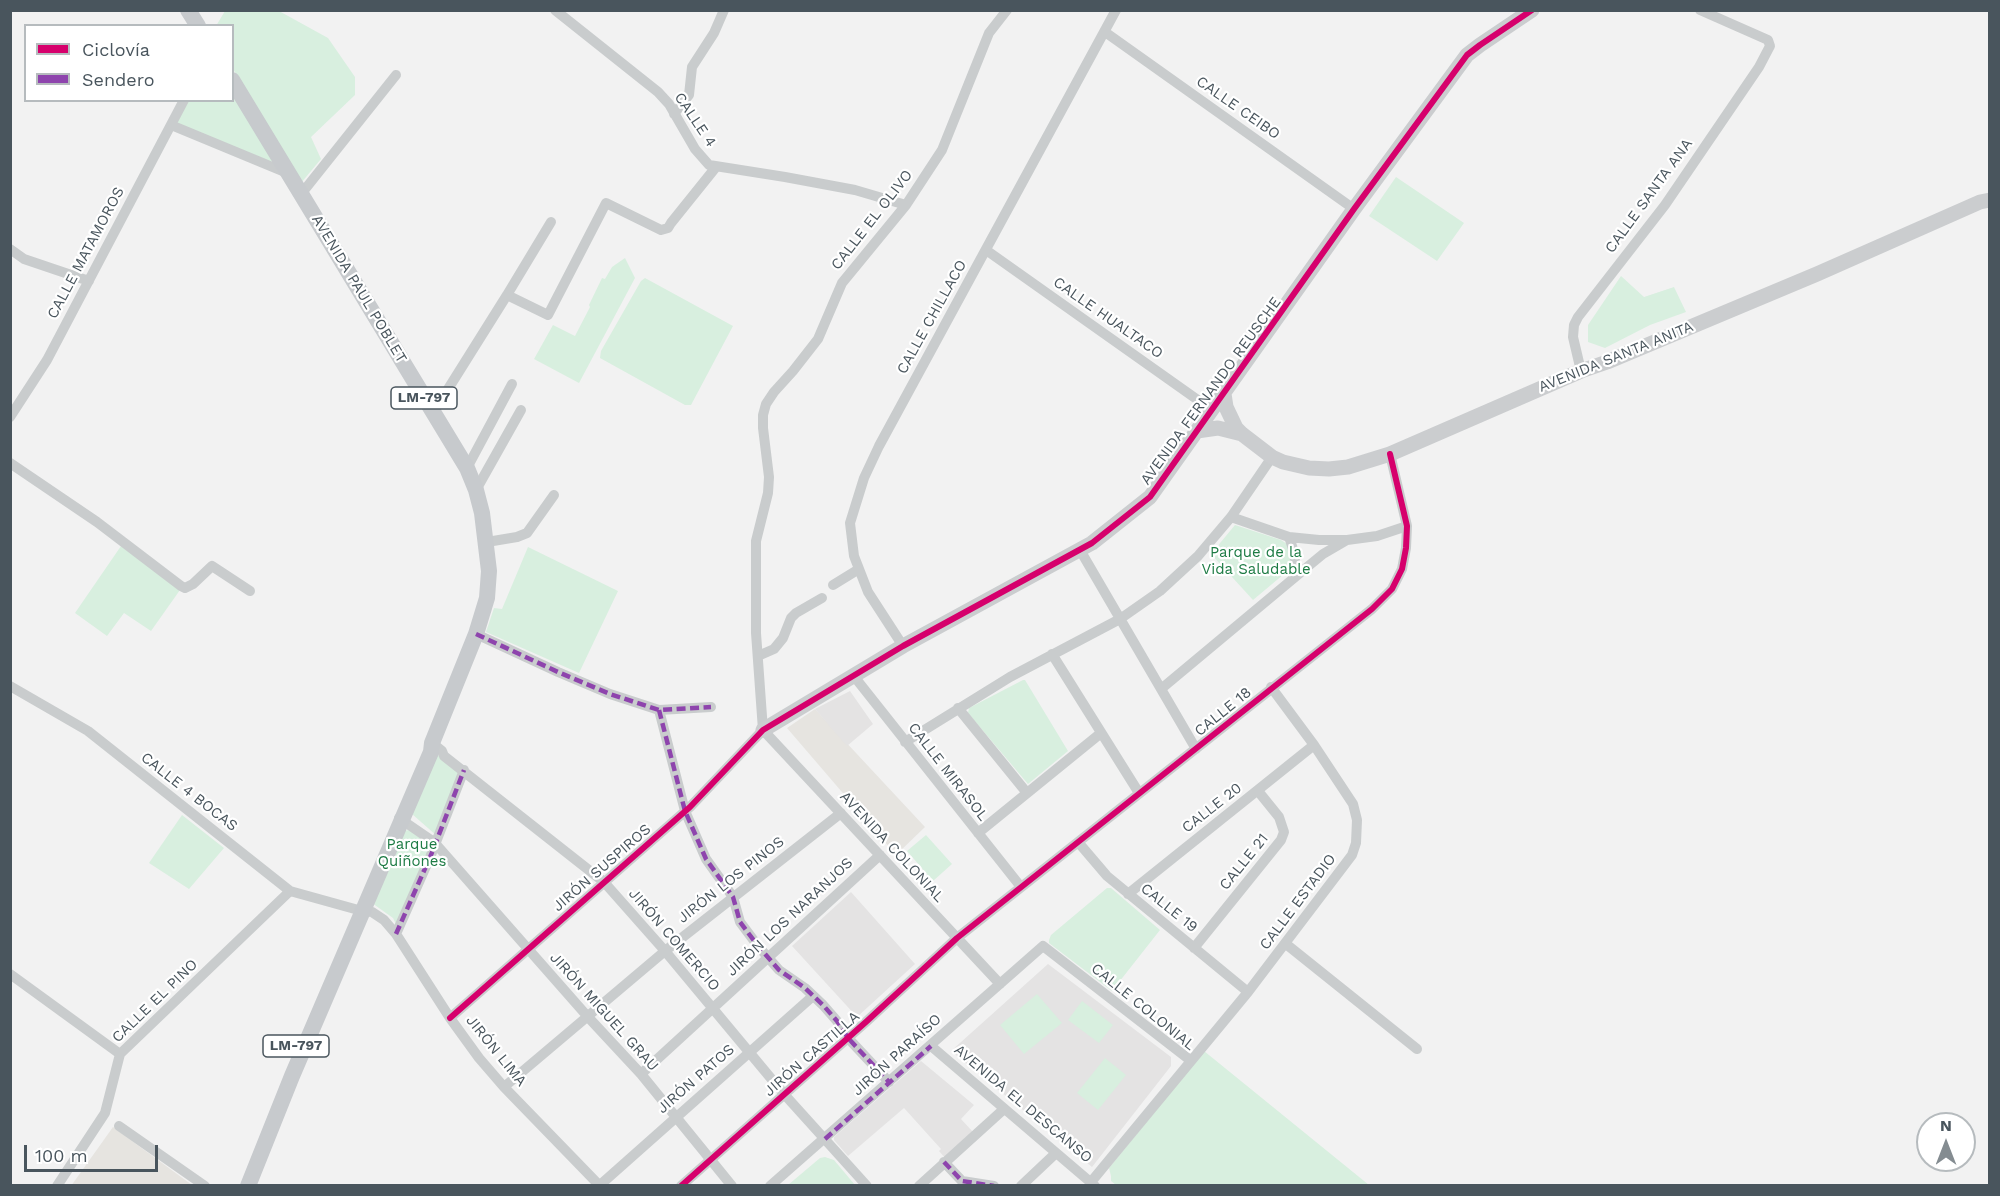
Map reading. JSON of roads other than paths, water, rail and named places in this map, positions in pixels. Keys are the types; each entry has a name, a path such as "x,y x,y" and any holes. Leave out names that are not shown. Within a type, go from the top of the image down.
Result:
{"main road":[{"path":"188,10 197,24"},
{"name":"AVENIDA PAUL POBLET","path":"234,83 467,468 476,490 487,542 489,571 487,598 476,634 432,743"},
{"name":"LM-797","path":"238,1185 398,817 431,752 432,743"},
{"name":"LM-797","path":"248,1185 358,909"}],"street":[{"name":"CALLE 4","path":"555,10 658,92 669,104 695,149 709,165 855,190 906,205"},
{"path":"674,114 689,95 693,67 714,33 724,10"},
{"name":"CALLE EL OLIVO","path":"763,730 758,656 756,541 768,493 769,477 763,428 766,404 818,339 842,283 906,205 942,150 989,33 1007,10"},
{"name":"CALLE CHILLACO","path":"903,646 868,592 854,556 850,523 864,477 1116,10"},
{"name":"AVENIDA FERNANDO REUSCHE","path":"763,730 903,646 1092,543 1150,496 1354,209 1467,55 1532,10"},
{"name":"CALLE SANTA ANA","path":"1581,371 1573,337 1574,325 1578,317 1665,206 1759,67 1770,46 1768,40 1700,10"},
{"name":"CALLE CEIBO","path":"1105,32 1354,209"},
{"path":"302,193 396,75"},
{"name":"CALLE MATAMOROS","path":"10,417 47,360 183,102"},
{"path":"171,125 291,174"},
{"path":"507,295 548,315 606,203 661,230 668,228 716,166"},
{"name":"AVENIDA SANTA ANITA","path":"1224,394 1229,414 1242,434 1272,457 1301,466 1329,469 1348,466 1389,454 1989,200"},
{"path":"433,413 551,222"},
{"path":"10,249 24,259 89,281"},
{"name":"CALLE HUALTACO","path":"986,250 1212,410"},
{"path":"467,468 512,384"},
{"path":"476,490 521,410"},
{"name":"AVENIDA SANTA ANITA","path":"1197,432 1218,428 1242,434"},
{"name":"CALLE 18","path":"957,938 1372,609 1392,589 1402,569 1407,526 1389,454"},
{"path":"905,742 958,708 1052,654 1120,620 1180,574 1231,517 1272,457"},
{"path":"10,463 97,522 183,587 197,581 212,566 250,591"},
{"path":"487,542 527,533 554,495"},
{"path":"1231,517 1289,537 1319,540 1347,540 1377,536 1407,526"},
{"path":"1289,537 1295,555 1294,578"},
{"path":"1161,689 1323,554 1347,540"},
{"path":"1080,550 1196,749"},
{"path":"833,585 859,569"},
{"path":"758,656 774,650 783,638 791,618 822,597"},
{"path":"476,634 569,677 610,694 659,710 711,707"},
{"path":"1052,654 1138,793"},
{"name":"CALLE MIRASOL","path":"853,675 1021,887"},
{"name":"CALLE 4 BOCAS","path":"10,686 88,731 290,891 358,909"},
{"name":"CALLE ESTADIO","path":"1190,1060 1286,944 1352,855 1356,843 1357,820 1353,804 1314,745 1271,687"},
{"path":"958,708 1027,793"},
{"path":"659,710 685,811 706,859 733,897 740,922 779,970 813,996 889,1083"},
{"name":"JIRÓN SUSPIROS","path":"450,1018 685,811 763,730"},
{"name":"AVENIDA COLONIAL","path":"763,730 1000,984"},
{"path":"978,833 1101,733"},
{"name":"JIRÓN COMERCIO","path":"432,743 442,751 444,756 604,882 665,951 784,1094 867,1185"},
{"name":"CALLE 20","path":"1128,894 1314,745"},
{"path":"396,934 464,770"},
{"name":"CALLE 21","path":"1194,948 1281,840 1284,832 1279,817 1258,791"},
{"name":"JIRÓN LOS PINOS","path":"504,1087 665,951 841,813"},
{"name":"JIRÓN MIGUEL GRAU","path":"398,817 435,844 641,1074 732,1185"},
{"name":"CALLE 19","path":"1077,842 1107,876 1248,992"},
{"name":"JIRÓN LOS NARANJOS","path":"641,1074 880,855"},
{"name":"CALLE EL PINO","path":"57,1185 105,1113 120,1054 290,891"},
{"name":"JIRÓN LIMA","path":"358,909 376,914 396,934 450,1018 479,1058 504,1087 600,1185"},
{"name":"JIRÓN CASTILLA","path":"681,1185 848,1038 957,938"},
{"path":"1286,944 1417,1049"},
{"name":"JIRÓN PARAÍSO","path":"770,1185 932,1046 932,1042 1043,946"},
{"name":"CALLE COLONIAL","path":"1043,946 1190,1060 1093,1184"},
{"path":"10,974 120,1054"},
{"name":"JIRÓN PATOS","path":"600,1185 813,996"},
{"name":"AVENIDA EL DESCANSO","path":"932,1046 1093,1184"},
{"path":"919,1185 1004,1109"},
{"path":"120,1126 205,1185"},
{"path":"1022,1185 1056,1153"},
{"path":"944,1162 962,1180 994,1185"}],"park label":[{"name":"Parque de la Vida Saludable","path":"1256,562"},
{"name":"Parque Quiñones","path":"412,854"}]}
